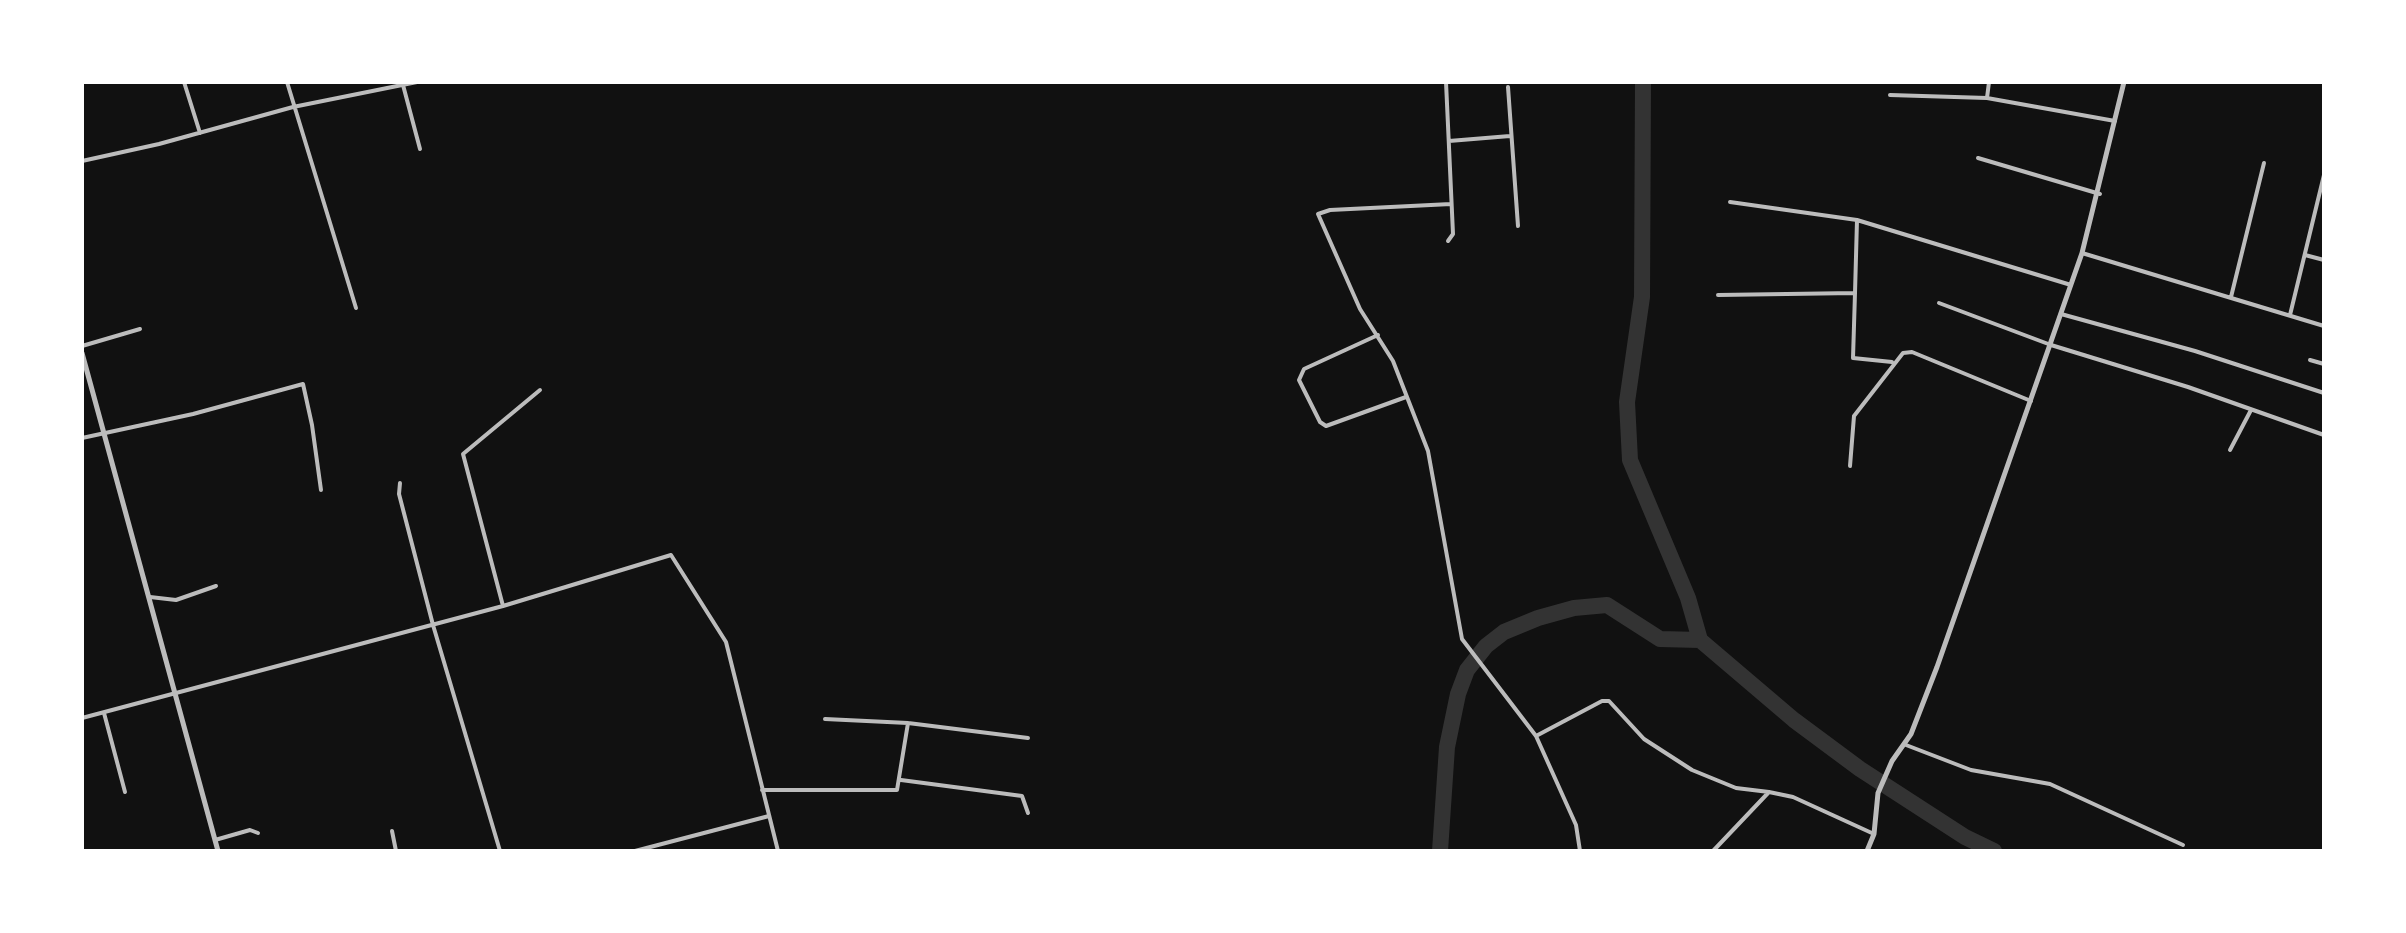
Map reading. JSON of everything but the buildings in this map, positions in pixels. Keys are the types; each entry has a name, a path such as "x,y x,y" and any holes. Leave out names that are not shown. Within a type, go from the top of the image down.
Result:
{"street":[{"path":"184,82 200,133"},
{"path":"287,82 356,308"},
{"path":"82,161 293,107 417,82"},
{"path":"1446,82 1453,234 1448,241"},
{"path":"1987,98 1989,82"},
{"path":"1867,851 1874,834 1878,793 1890,767 1906,745 1987,533 2082,253 2100,194 2124,82"},
{"path":"403,85 420,149"},
{"path":"1508,87 1518,226"},
{"path":"1890,95 1987,98 2115,121"},
{"path":"1449,141 1510,136"},
{"path":"1978,158 2100,194"},
{"path":"2231,297 2264,163"},
{"path":"2290,315 2324,175"},
{"path":"1730,202 1857,220 2071,285"},
{"path":"1451,204 1330,210 1318,214 1350,288 1378,335 1428,451 1442,515 1459,629 1467,649 1536,736 1576,825 1580,851"},
{"path":"1857,220 1853,358 1894,362"},
{"path":"2082,253 2324,326"},
{"path":"2305,255 2324,260"},
{"path":"1718,295 1855,293"},
{"path":"1939,303 2051,345 2324,435"},
{"path":"2061,314 2195,351 2324,393"},
{"path":"82,346 140,329"},
{"path":"1378,335 1304,369 1299,380 1320,422 1326,426 1406,397"},
{"path":"1850,466 1854,416 1903,353 1912,352 2031,401"},
{"path":"82,353 218,851"},
{"path":"2310,360 2324,364"},
{"path":"82,438 193,414 303,384 321,490"},
{"path":"503,606 463,454 540,390"},
{"path":"2230,450 2251,410"},
{"path":"400,483 399,494 433,625 500,851"},
{"path":"82,718 503,606 671,555 726,642 778,851"},
{"path":"150,597 176,600 216,586"},
{"path":"1536,736 1602,701 1609,701 1644,739 1692,770 1736,788 1793,797 1874,834"},
{"path":"104,712 125,792"},
{"path":"825,719 908,723 1028,738"},
{"path":"762,790 894,792 901,780 908,723"},
{"path":"1906,745 1971,770 2050,784 2183,845"},
{"path":"901,780 1024,797 1028,813"},
{"path":"1713,851 1769,792"},
{"path":"635,851 769,816"},
{"path":"215,840 246,831 258,833"},
{"path":"392,831 396,851"}],"waterway":[{"path":"1643,82 1642,297 1627,402 1630,460 1688,598 1700,640 1794,720 1860,769 1965,837 1994,851"},
{"path":"1440,851 1447,747 1458,694 1467,670 1486,646 1504,632 1538,618 1574,608 1607,605 1660,639 1700,640"}]}
